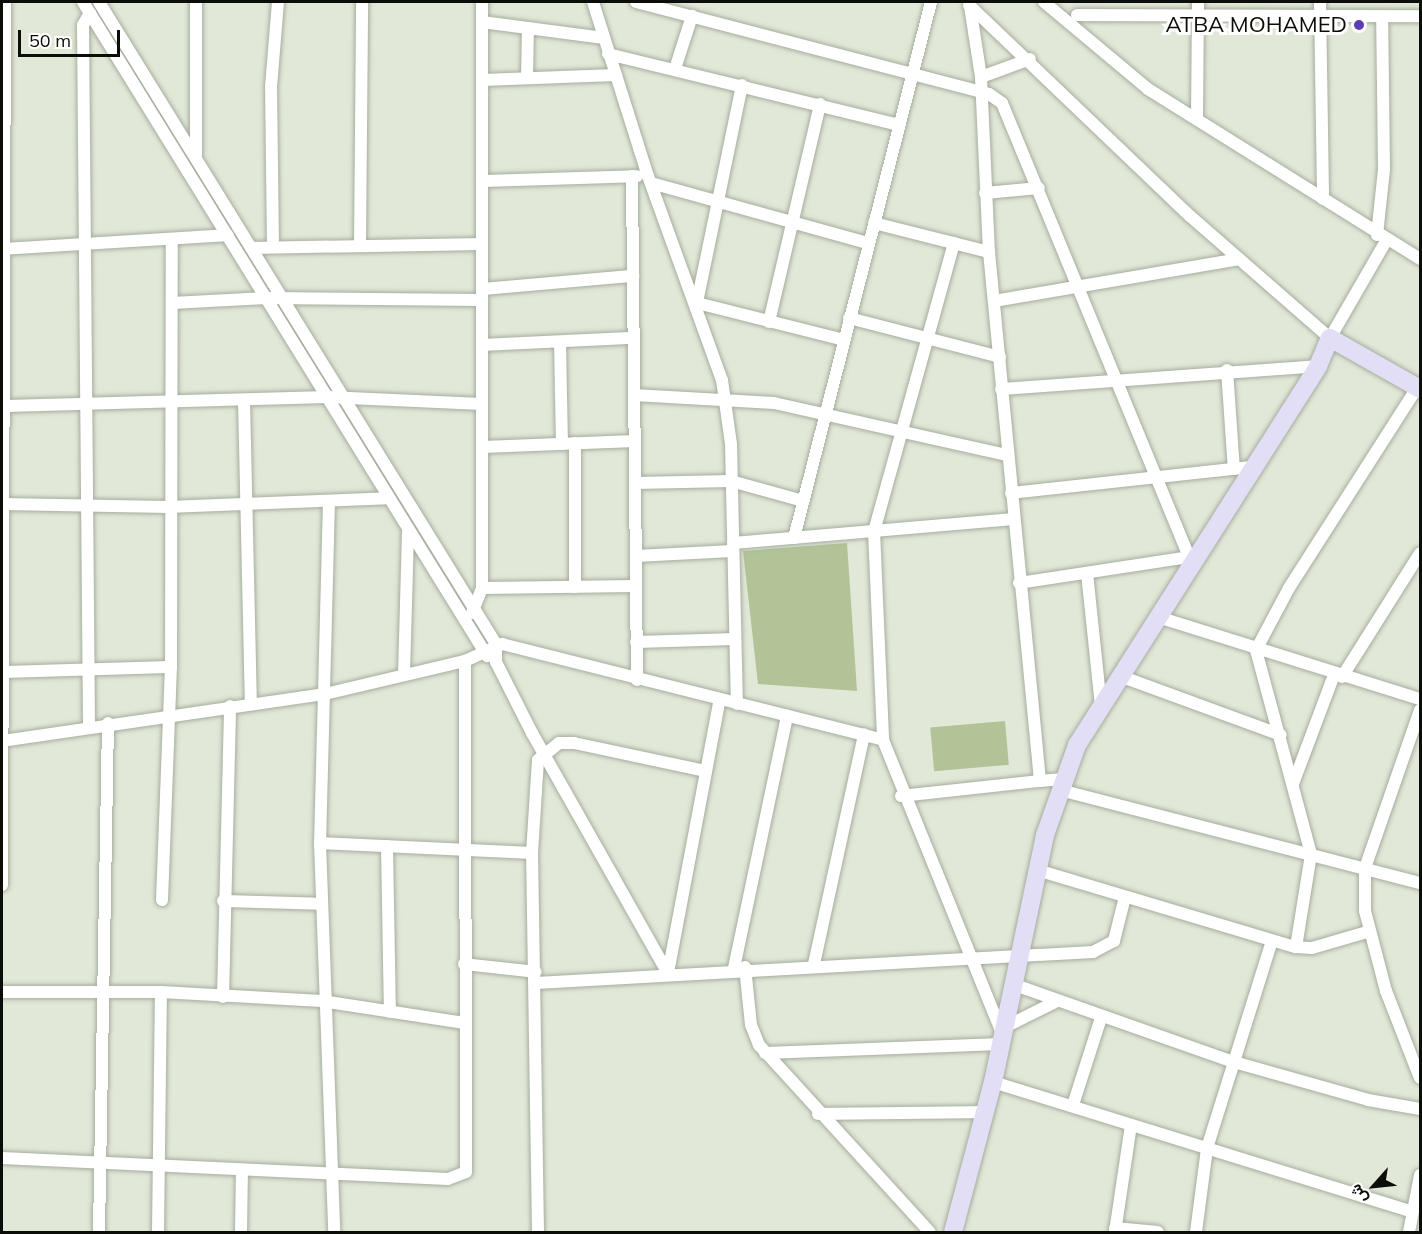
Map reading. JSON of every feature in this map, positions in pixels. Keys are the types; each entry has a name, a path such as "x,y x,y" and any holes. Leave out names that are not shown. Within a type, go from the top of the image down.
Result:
{"street":[{"path":"2,885 6,406 2,176 5,2"},
{"path":"83,2 228,235 465,625 482,652 496,662 544,753 668,973"},
{"path":"99,2 496,644 496,662"},
{"path":"196,2 196,183"},
{"path":"273,248 272,87 278,2"},
{"path":"360,246 362,2"},
{"path":"465,625 482,588 482,2"},
{"path":"593,2 650,180 697,303 725,397 733,547 737,704"},
{"path":"636,2 654,3 692,16 995,97 1009,114 1112,381 1191,560"},
{"path":"794,538 931,2"},
{"path":"1044,2 1140,83 1382,238 1420,259"},
{"path":"1077,2 1077,32"},
{"path":"1197,118 1198,2"},
{"path":"1320,2 1323,199"},
{"path":"966,4 1030,59 1239,259 1330,338 1419,388 1289,588 1256,650 1281,735 1311,854 1296,947"},
{"path":"966,4 981,77 989,252 1040,781"},
{"path":"89,725 83,25 90,13"},
{"path":"1077,15 1420,16"},
{"path":"675,69 692,16"},
{"path":"953,1233 993,1082 1022,956 1037,870 1061,784 1101,706 1158,617 1243,468 1318,366 1382,238 1384,170 1382,16"},
{"path":"482,22 604,38"},
{"path":"527,78 528,28"},
{"path":"608,54 742,84 899,125"},
{"path":"981,77 1030,59"},
{"path":"482,80 616,75"},
{"path":"697,303 742,84"},
{"path":"769,322 790,222 820,104"},
{"path":"482,181 632,176 868,243"},
{"path":"632,176 637,680"},
{"path":"985,193 1039,188"},
{"path":"874,223 989,252"},
{"path":"2,249 228,235"},
{"path":"162,900 171,667 168,507 172,239"},
{"path":"954,243 874,531 883,740 901,796 967,958 1003,1036"},
{"path":"251,248 482,244"},
{"path":"994,301 1078,290 1239,259"},
{"path":"172,303 266,297 482,295 633,276"},
{"path":"697,303 844,340"},
{"path":"849,318 1000,357"},
{"path":"482,345 633,338"},
{"path":"560,342 569,443 575,587"},
{"path":"1001,389 1227,370 1318,366"},
{"path":"1227,370 1243,468"},
{"path":"634,395 725,397 900,435 1007,455"},
{"path":"6,406 327,397 482,404"},
{"path":"244,400 249,501 251,703"},
{"path":"483,447 635,441"},
{"path":"1011,493 1243,468"},
{"path":"635,483 730,481 803,501"},
{"path":"4,504 168,507 249,501 388,498"},
{"path":"329,501 320,843 321,1001 334,1233"},
{"path":"636,556 733,547 794,538 1014,519"},
{"path":"404,675 408,531"},
{"path":"1293,784 1338,676 1420,553"},
{"path":"1020,584 1191,560"},
{"path":"1087,573 1101,706"},
{"path":"482,588 636,586"},
{"path":"1158,617 1338,676 1420,699"},
{"path":"636,642 735,639"},
{"path":"3,741 89,725 324,694 465,661 496,644 883,740"},
{"path":"2,1158 242,1171 455,1179 466,1172 463,850 465,661"},
{"path":"3,672 171,667"},
{"path":"1120,676 1281,735"},
{"path":"668,973 720,699"},
{"path":"223,997 230,706"},
{"path":"1420,710 1365,868 1370,932 1406,1043 1420,1078"},
{"path":"787,716 740,967 751,1024 765,1053 818,1114 930,1233"},
{"path":"99,1233 99,992 108,723"},
{"path":"814,964 864,734"},
{"path":"538,1233 536,977 532,854 535,770 544,753 574,742 706,771"},
{"path":"901,796 1040,781 1061,784 1420,883"},
{"path":"320,843 532,854"},
{"path":"387,846 390,1012"},
{"path":"1037,870 1296,947 1312,948 1370,932"},
{"path":"464,964 536,977 1022,956 1109,947 1122,923 1125,897"},
{"path":"224,901 322,904"},
{"path":"1196,1233 1207,1148 1272,941"},
{"path":"1015,985 1101,1018 1234,1062 1368,1100 1420,1109"},
{"path":"2,992 161,992 321,1001 464,1023"},
{"path":"158,1233 161,992"},
{"path":"765,1053 1003,1036 1057,1001"},
{"path":"1073,1105 1101,1018"},
{"path":"1406,1043 1420,1043"},
{"path":"993,1082 1412,1212"},
{"path":"818,1114 985,1112"},
{"path":"1131,1125 1115,1230 1158,1233"},
{"path":"242,1171 242,1233"},
{"path":"1409,1233 1420,1175"}],"green space":[{"path":"847,543 857,691 758,684 743,551"},
{"path":"1005,721 1009,765 934,771 930,728"}],"place":[{"name":"ATBA MOHAMED","path":"1359,25"}]}
